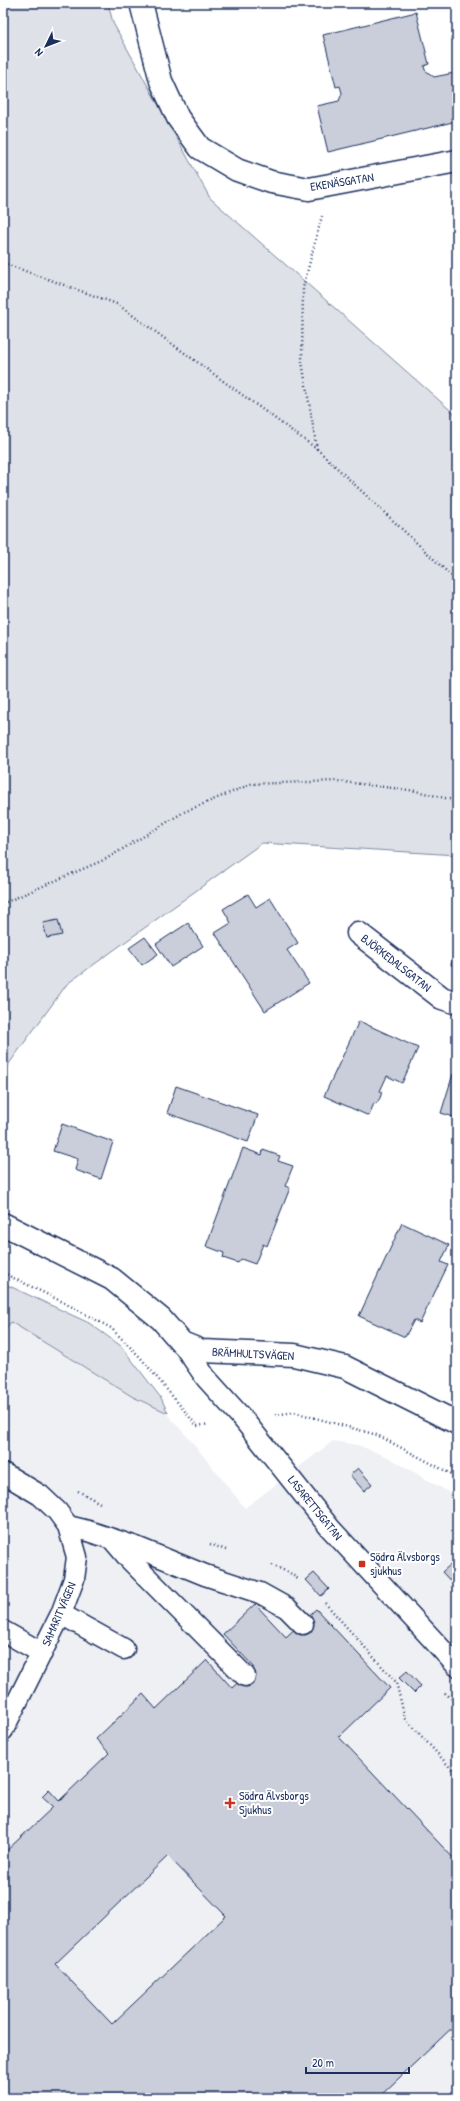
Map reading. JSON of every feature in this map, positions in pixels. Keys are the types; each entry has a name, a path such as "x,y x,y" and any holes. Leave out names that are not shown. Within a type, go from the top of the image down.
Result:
{"street":[{"name":"EKENÄSGATAN","path":"141,3 161,81 178,118 200,148 236,170 271,182 309,189 457,161"},
{"name":"BJÖRKEDALSGATAN","path":"358,933 442,998 457,1002"},
{"name":"BRÄMHULTSVÄGEN","path":"3,1224 112,1279 161,1319 182,1343 202,1351 294,1355 345,1367 457,1423"}],"lane":[{"name":"LASARETTSGATAN","path":"182,1343 206,1378 243,1419 330,1528 457,1666"},
{"name":"SAMARITVÄGEN","path":"3,1473 40,1495 57,1511 68,1526 77,1557 74,1579 61,1614 42,1653 10,1703 3,1730"},
{"path":"68,1526 88,1531 162,1556 205,1575 260,1593 287,1608 303,1624"},
{"path":"113,1540 130,1560 245,1676"},
{"path":"61,1614 124,1649"},
{"path":"3,1631 42,1653"}],"path":[{"path":"317,449 302,362 303,288 329,186"},
{"path":"3,263 117,304 317,449 457,581"},
{"path":"6,902 106,859 184,812 251,784 337,781 416,791 457,802"},
{"path":"77,1490 104,1506"},
{"path":"206,1543 228,1551"},
{"path":"271,1565 290,1573 301,1582"},
{"path":"323,1601 396,1682 405,1718 457,1775"}],"shaded area":[{"path":"3,3 108,3 113,23 210,198 457,416 457,855 262,843 67,984 3,1072"},
{"path":"3,1283 89,1323 121,1346 161,1398 168,1413 133,1397 11,1322 3,1333"},
{"name":"Södra Älvsborgs Sjukhus","path":"3,1297 139,1383 193,1443 245,1508 333,1441 358,1445 388,1457 457,1497 457,2098 3,2098"}],"building":[{"path":"416,12 429,64 424,66 425,70 434,77 454,73 457,84 457,121 328,152 317,106 339,101 342,93 340,86 336,87 323,35"},
{"path":"248,894 256,907 270,898 298,943 287,950 309,983 265,1011 215,933 231,923 223,909"},
{"path":"58,920 62,935 47,938 43,923"},
{"path":"188,923 203,946 171,967 156,944"},
{"path":"145,937 158,954 142,965 129,948"},
{"path":"457,941 457,967 451,965"},
{"path":"359,1021 418,1048 402,1083 387,1076 380,1091 382,1092 380,1098 376,1104 374,1103 369,1116 324,1096"},
{"path":"453,1074 457,1075 457,1118 441,1113"},
{"path":"176,1086 258,1115 248,1142 167,1113"},
{"path":"62,1124 113,1142 101,1179 75,1170 78,1159 53,1151"},
{"path":"243,1148 262,1155 263,1150 280,1156 278,1161 293,1166 285,1186 290,1188 267,1246 263,1244 255,1264 241,1259 238,1263 223,1258 224,1253 206,1246"},
{"path":"402,1223 449,1245 441,1262 448,1265 420,1323 414,1320 405,1337 359,1316"},
{"path":"358,1468 372,1484 364,1491 350,1475"},
{"path":"450,1565 457,1573 457,1588 442,1572"},
{"path":"314,1573 329,1589 321,1596 306,1580"},
{"path":"255,1604 286,1637 316,1609 390,1688 339,1737 457,1862 457,2023 378,2098 3,2098 3,1854 53,1807 42,1797 49,1790 59,1801 109,1753 96,1739 143,1694 156,1709 207,1660 232,1688 254,1667 223,1634","holes":["168,1856 226,1916 112,2024 55,1964"]},
{"path":"407,1671 421,1686 414,1693 399,1678"}],"place":[{"name":"Södra Älvsborgs sjukhus","path":"362,1564"},
{"name":"Södra Älvsborgs Sjukhus","path":"230,1803"}]}
